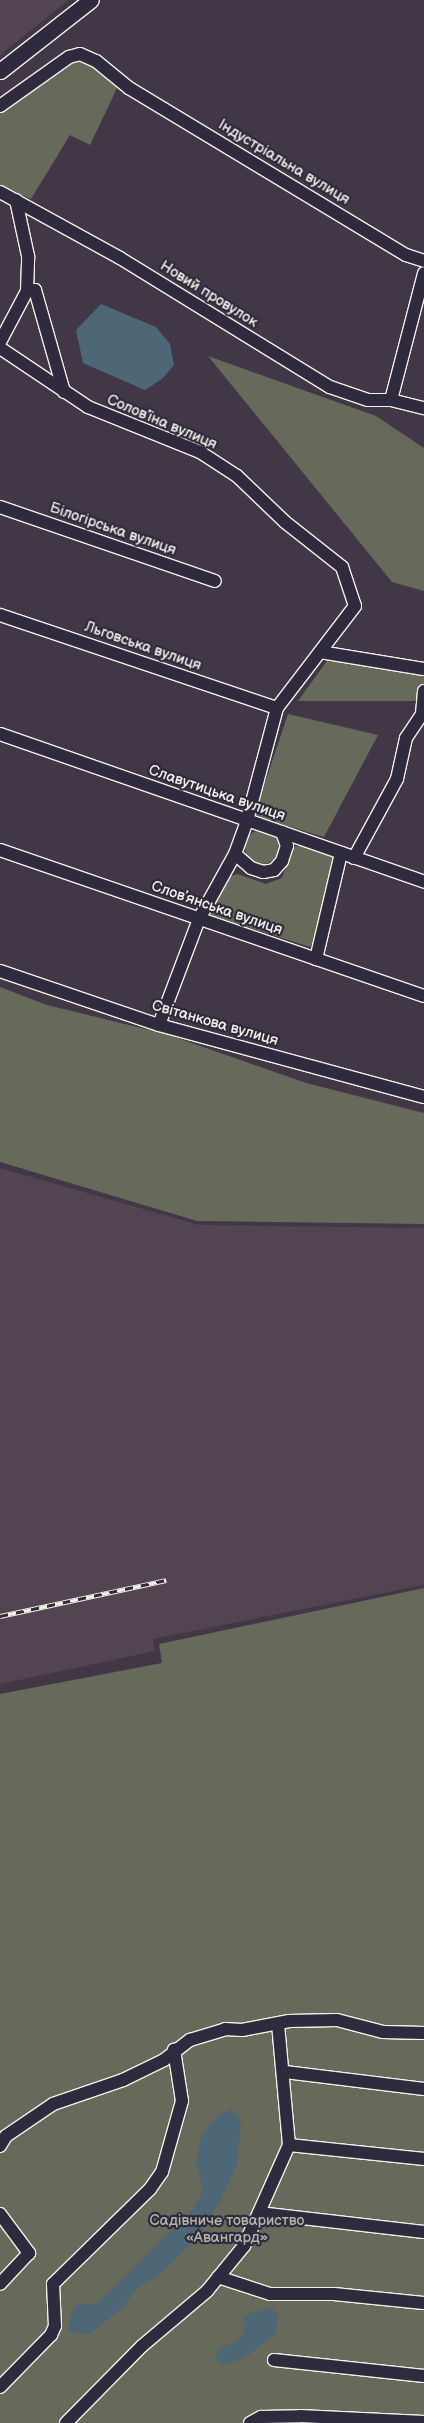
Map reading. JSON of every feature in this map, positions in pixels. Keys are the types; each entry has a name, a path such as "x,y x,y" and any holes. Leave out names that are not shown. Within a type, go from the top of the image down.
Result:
{"main road":[{"path":"0,71 91,0"}],"street":[{"name":"Індустріальна вулиця","path":"0,106 70,56 80,54 96,61 128,88 406,255 424,261"},
{"name":"Новий провулок","path":"0,192 120,258 330,386 368,400 391,400 424,408"},
{"path":"0,342 27,290 28,256 16,200"},
{"path":"391,400 424,273"},
{"path":"27,290 34,290 64,392"},
{"name":"Соловʼїна вулиця","path":"0,348 88,407 200,452 237,476 285,522 342,567 355,606 320,652"},
{"name":"Білогірська вулиця","path":"0,508 215,581"},
{"name":"Льговська вулиця","path":"0,615 277,708"},
{"path":"159,1025 199,919 235,854 248,821 277,708 320,652 424,669"},
{"path":"354,858 397,779 406,738 422,714 424,691"},
{"name":"Славутицька вулиця","path":"0,734 424,882"},
{"path":"235,854 251,868 263,872 274,870 282,861 287,846 282,832"},
{"name":"Словʼянська вулиця","path":"0,850 424,996"},
{"path":"316,959 341,853"},
{"name":"Світанкова вулиця","path":"0,971 159,1025 424,1097"},
{"path":"0,2146 6,2136 53,2104 123,2080 164,2060 174,2050 190,2040 225,2030 338,2020 383,2032 424,2033"},
{"path":"66,2423 142,2346 207,2291 244,2246 289,2145 285,2072 278,2024"},
{"path":"0,2387 51,2335 55,2326 53,2284 150,2189 162,2172 182,2101 174,2050"},
{"path":"285,2072 424,2089"},
{"path":"289,2145 424,2159"},
{"path":"259,2213 424,2232"},
{"path":"0,2214 29,2253 0,2284"},
{"path":"218,2277 270,2294 334,2294 424,2303"},
{"path":"274,2360 424,2376"},
{"path":"250,2423 262,2417 286,2420 424,2422"}],"shaded area":[{"path":"0,0 69,0 0,55"},
{"path":"0,1168 199,1225 424,1228 424,1585 153,1639 155,1651 0,1684"}],"green space":[{"path":"81,58 118,86 90,145 70,135 31,199 0,186 0,111 69,62"},
{"path":"208,356 376,416 424,448 424,591 392,582"},
{"path":"343,649 399,665 424,661 424,701 298,701 332,654"},
{"path":"288,714 378,735 324,837 254,816"},
{"path":"262,830 274,835 279,847 274,859 262,864 250,859 245,847 250,835"},
{"path":"294,846 303,846 334,856 315,941 310,947 210,915 210,906 230,876 238,874 266,884 282,878"},
{"path":"0,987 47,1005 166,1034 306,1083 424,1113 424,1224 197,1221 0,1162"},
{"name":"Садівниче товариство «Авангард»","path":"424,1588 424,2423 0,2423 0,1694 162,1663 159,1644"}],"water":[{"path":"101,304 156,327 170,344 174,365 162,379 145,390 83,363 76,330"},
{"path":"231,2109 241,2121 237,2166 219,2203 196,2239 158,2276 136,2289 124,2307 88,2335 69,2332 69,2318 77,2305 98,2303 193,2209 203,2191 196,2161 201,2136 216,2117"},
{"path":"272,2308 278,2316 276,2333 246,2357 225,2365 214,2360 220,2348 236,2342 244,2332 244,2315"}],"railway":[{"path":"0,1616 166,1580"}]}
